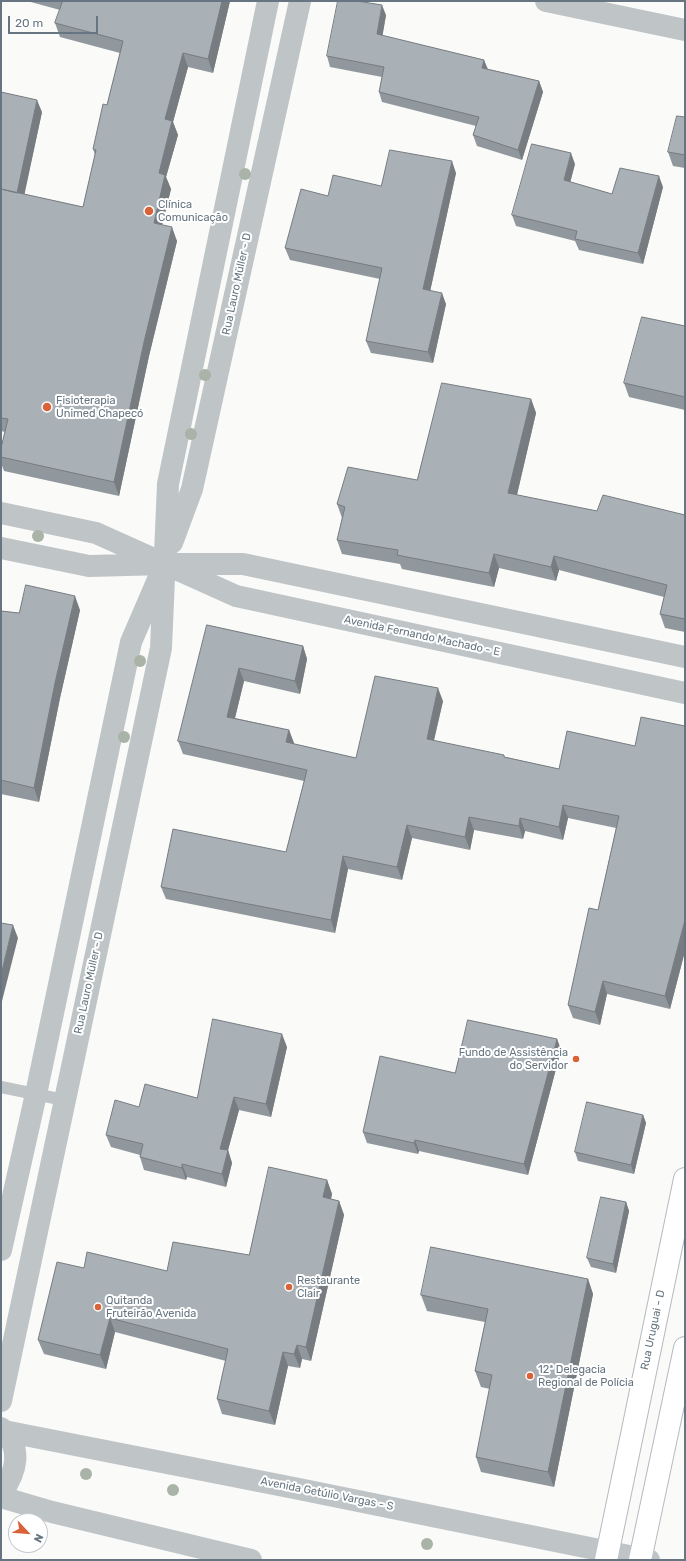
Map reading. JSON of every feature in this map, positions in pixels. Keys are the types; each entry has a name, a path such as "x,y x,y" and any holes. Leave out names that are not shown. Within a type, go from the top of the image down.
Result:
{"main road":[{"name":"Rua Uruguai - D","path":"607,1556 613,1518 685,1180"},
{"path":"643,1559 685,1348"}],"street":[{"name":"Rua Lauro Müller - D","path":"1,1401 161,648 168,484 268,1"},
{"name":"Rua Lauro Müller - D","path":"1,1250 36,1094 131,642 164,564 192,489 300,1"},
{"path":"546,1 594,6 685,30"},
{"path":"214,259 241,265"},
{"name":"Avenida Fernando Machado - E","path":"1,513 96,533 236,596 685,693"},
{"name":"Avenida Fernando Machado - E","path":"1,548 89,566 243,564 685,657"},
{"path":"476,647 483,614"},
{"path":"105,764 135,768"},
{"path":"3,1430 13,1444 16,1458 14,1474 1,1495 52,1512 242,1559"},
{"name":"Avenida Getúlio Vargas - S","path":"3,1430 607,1556 643,1559"}],"lane":[{"path":"1,1088 64,1100"}],"building":[{"path":"63,1 222,1 208,59 183,53 165,119 172,121 159,173 165,175 154,223 172,227 144,342 114,482 1,457 1,448 8,419 1,418 1,189 83,207 96,150 93,149 103,104 107,105 123,41 55,23"},
{"path":"338,1 357,1 382,5 377,34 484,60 482,68 539,81 518,150 473,135 479,117 379,92 384,67 327,56"},
{"path":"1,92 37,100 17,193 1,189"},
{"path":"677,116 685,117 685,155 668,152"},
{"path":"532,144 571,153 564,180 612,194 620,168 659,176 638,253 575,239 577,231 512,215"},
{"path":"390,150 452,161 423,289 442,293 428,352 366,341 382,268 285,248 301,189 328,196 333,175 381,186"},
{"path":"642,317 685,326 685,397 624,383"},
{"path":"442,383 531,399 508,493 597,511 603,495 685,515 685,619 660,614 667,585 554,556 551,567 494,554 489,573 397,555 398,550 337,540 345,507 337,504 348,467 417,480"},
{"path":"26,585 75,596 55,683 34,788 1,780 1,611 19,613"},
{"path":"207,625 303,646 295,681 239,668 227,717 289,730 286,742 356,758 375,676 438,688 427,739 504,755 504,757 559,769 567,731 635,746 641,717 685,726 685,920 665,996 603,981 595,1012 568,1005 589,908 598,910 619,816 563,805 559,827 520,818 519,826 469,817 465,837 407,825 397,867 343,856 331,920 161,887 173,829 286,852 307,770 178,741"},
{"path":"1,923 13,925 1,975"},
{"path":"213,1019 282,1034 266,1104 234,1097 220,1149 228,1150 222,1174 182,1164 182,1168 140,1157 143,1144 106,1135 115,1100 139,1107 145,1084 197,1098"},
{"path":"468,1020 557,1039 524,1164 415,1140 414,1143 363,1132 380,1056 455,1073"},
{"path":"587,1102 643,1115 631,1165 575,1152"},
{"path":"269,1167 327,1180 323,1197 339,1201 306,1347 297,1345 294,1354 283,1352 269,1411 217,1399 228,1349 110,1318 100,1355 38,1340 57,1262 84,1268 87,1252 167,1271 173,1242 249,1255"},
{"path":"601,1197 626,1202 613,1264 587,1258"},
{"name":"12ª Delegacia Regional de Polícia","path":"431,1247 588,1279 548,1472 476,1457 492,1375 475,1371 488,1309 421,1295"}],"place":[{"name":"Clínica Comunicação","path":"149,211"},
{"name":"Fisioterapia Unimed Chapecó","path":"47,407"},
{"name":"Fundo de Assistência do Servidor","path":"576,1059"},
{"name":"Restaurante Clair","path":"289,1287"},
{"name":"Quitanda Fruteirão Avenida","path":"98,1307"},
{"name":"12ª Delegacia Regional de Polícia","path":"530,1376"}]}
